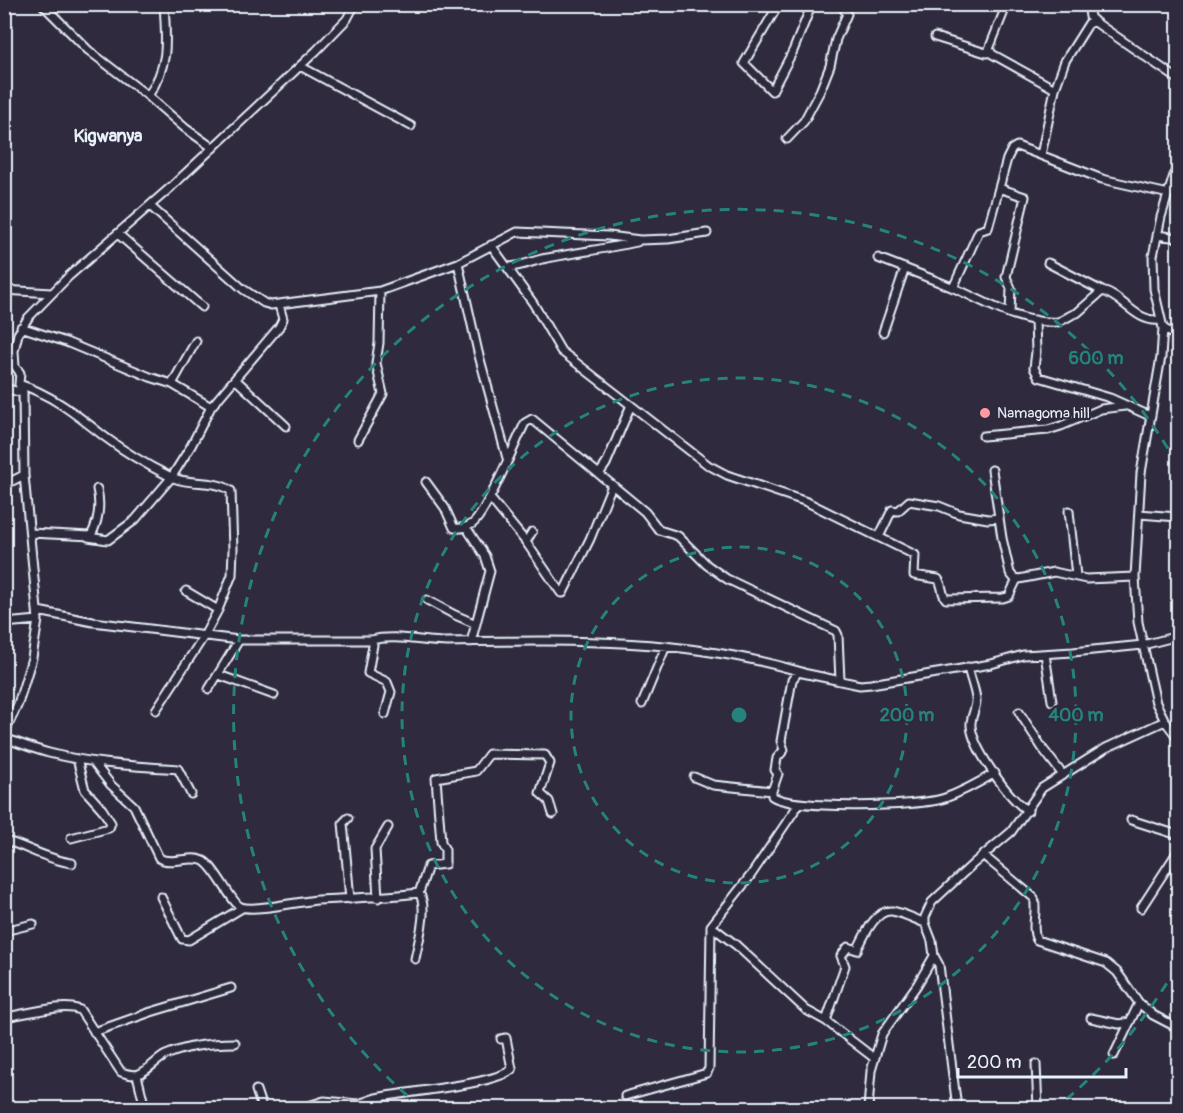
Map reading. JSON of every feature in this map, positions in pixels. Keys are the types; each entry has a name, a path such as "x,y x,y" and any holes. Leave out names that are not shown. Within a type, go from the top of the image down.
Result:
{"street":[{"path":"42,4 88,50 213,148"},
{"path":"148,96 158,80 166,50 164,4"},
{"path":"779,4 744,63 772,91 793,51 813,4"},
{"path":"788,139 804,121 826,78 836,39 846,18 846,9 841,4"},
{"path":"991,52 989,49 1005,9 999,6 1000,4"},
{"path":"1088,4 1089,17 1095,22 1179,79"},
{"path":"191,794 178,770 77,759 47,753 4,736 8,717 32,658 38,620 24,475 23,393 19,384 20,373 15,366 16,338 21,327 51,293 150,206 300,66 341,25 356,5"},
{"path":"1041,156 1055,89 1065,61 1089,23 1095,22"},
{"path":"935,37 986,53 991,52 1055,89"},
{"path":"300,66 411,126"},
{"path":"953,288 974,238 979,231 988,228 1007,159 1012,149 1017,146 1102,179 1169,194"},
{"path":"1178,166 1157,235 1153,274 1161,324 1161,357 1144,455 1135,577 1136,610 1156,703 1165,722 1179,738"},
{"path":"999,188 1025,197 1006,277 1011,288 1010,313"},
{"path":"150,206 243,289 264,303 279,305 380,291 458,264 491,244 518,232 651,240"},
{"path":"509,267 524,266 538,260 651,240 707,233"},
{"path":"118,234 202,307"},
{"path":"1157,235 1179,238"},
{"path":"491,244 533,303 561,351 708,465 727,475 807,502 915,555 914,575 938,579 943,595 950,600 1009,596 1017,579"},
{"path":"878,258 1010,313 1035,320 1059,322 1072,313 1077,313 1102,291"},
{"path":"1048,263 1113,296 1122,305 1144,318 1161,324 1179,337"},
{"path":"458,264 478,352 507,458"},
{"path":"883,332 905,268"},
{"path":"4,290 51,293"},
{"path":"358,440 383,393 376,363 379,343 380,291"},
{"path":"30,533 108,540 135,520 171,478 211,407 279,327 283,319 279,305"},
{"path":"1035,320 1034,368 1038,377 1110,398 1150,416"},
{"path":"21,327 66,342 172,384 211,407"},
{"path":"172,384 196,341"},
{"path":"234,379 286,426"},
{"path":"19,384 58,401 107,438 171,478 191,483 218,485 231,491 232,575 218,610 204,636 156,710"},
{"path":"4,388 23,393"},
{"path":"599,474 606,464 630,405"},
{"path":"983,436 1048,430 1101,409 1127,406"},
{"path":"426,482 445,508 451,525 458,529 466,527 476,520 490,498 525,423 532,419 645,512 659,530 678,536 711,569 760,596 836,631 840,681"},
{"path":"992,470 1010,573 1017,579"},
{"path":"4,485 24,475"},
{"path":"490,498 563,593 590,539 612,485"},
{"path":"88,537 93,532 99,518 97,489"},
{"path":"879,537 892,510 898,511 909,501 939,506 959,514 988,519 999,518"},
{"path":"1069,511 1076,576"},
{"path":"1139,514 1179,517"},
{"path":"466,527 485,556 490,571 471,642"},
{"path":"526,542 532,532"},
{"path":"1017,579 1054,572 1086,579 1135,577"},
{"path":"186,591 218,610"},
{"path":"427,600 476,624"},
{"path":"38,611 93,622 239,640 370,640 382,638 432,642 580,640 666,646 778,665 820,677"},
{"path":"4,623 38,620"},
{"path":"995,773 945,799 897,804 799,804 772,796 778,774 775,770 777,758 784,750 781,741 794,676 798,672 860,685 872,684 991,664 1023,655 1143,645 1179,636"},
{"path":"209,689 239,640"},
{"path":"370,640 374,642 368,673 387,682 391,692 385,714"},
{"path":"642,704 666,646"},
{"path":"1045,654 1052,701"},
{"path":"968,668 977,701 970,725 973,736 1009,794 1018,804 1028,810"},
{"path":"219,675 274,695"},
{"path":"1019,712 1063,775"},
{"path":"957,1108 939,965 934,956 932,940 925,923 932,902 1011,832 1042,788 1106,748 1165,722"},
{"path":"415,959 422,932 422,898 419,893 428,866 445,864 436,778 476,771 489,754 545,755 550,763 540,793 549,801 553,814"},
{"path":"71,838 109,828 111,823 85,790 77,759"},
{"path":"93,762 111,785 134,806 159,858 165,861 196,859 205,862 220,879 236,904 242,908"},
{"path":"694,777 713,785 772,791"},
{"path":"625,1096 707,1073 709,1068 711,926 751,875 799,804"},
{"path":"348,818 343,823 350,899"},
{"path":"1131,820 1179,835"},
{"path":"378,898 375,849 388,827"},
{"path":"4,840 44,854 51,859 72,862"},
{"path":"1141,909 1179,851"},
{"path":"984,856 1034,898 1034,932 1037,940 1106,963 1117,972 1139,1003 1153,1015 1179,1028"},
{"path":"161,897 182,939 189,940 242,908 419,893"},
{"path":"826,1021 845,966 841,956 848,947 858,950 875,920 893,911 925,923"},
{"path":"4,931 33,924"},
{"path":"711,926 736,945 806,1010 826,1021 874,1058"},
{"path":"867,1108 874,1058 882,1034 917,985 934,956"},
{"path":"94,1032 231,988"},
{"path":"1114,1055 1139,1003"},
{"path":"4,1017 60,1007 75,1007 80,1010 121,1072 137,1075 157,1060 179,1051 215,1043 236,1043"},
{"path":"1091,1018 1119,1024 1130,1022"},
{"path":"302,1108 324,1101 360,1106 378,1097 476,1082 507,1074 512,1069 506,1038 501,1040"},
{"path":"1036,1064 1038,1108"},
{"path":"137,1075 145,1108"},
{"path":"255,1090 262,1108"}],"place":[{"name":"Namagoma hill","path":"985,413"}],"district":[{"name":"Kigwanya","path":"108,136"}]}
